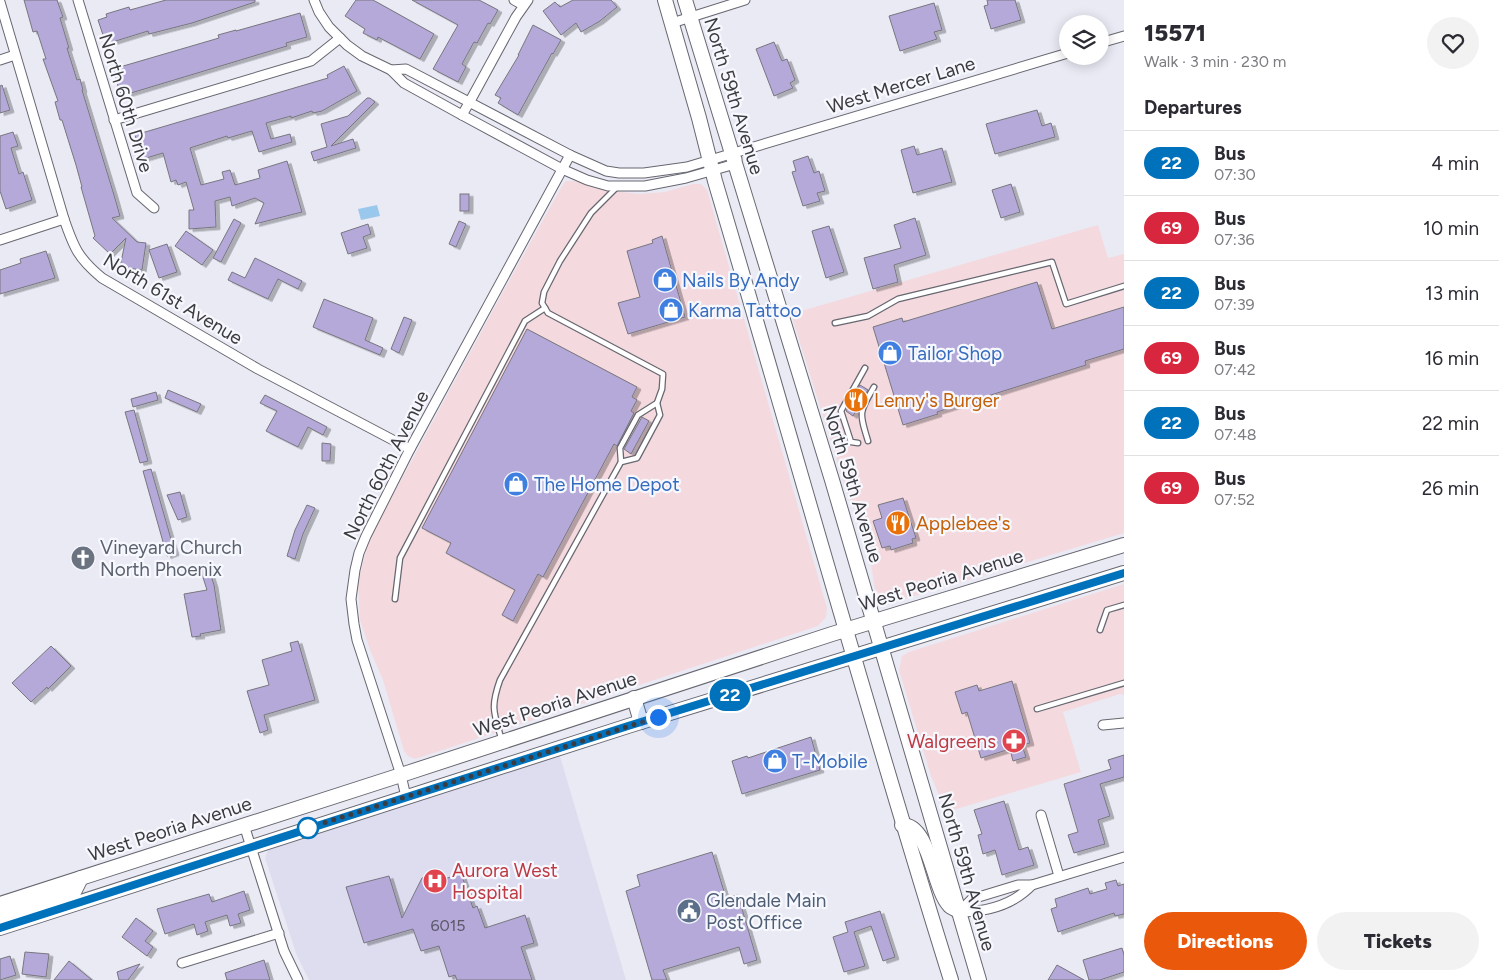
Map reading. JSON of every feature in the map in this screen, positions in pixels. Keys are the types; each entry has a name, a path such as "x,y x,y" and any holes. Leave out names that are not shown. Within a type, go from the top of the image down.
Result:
{"main road":[{"name":"North 59th Avenue","path":"664,0 853,658 902,825 951,980"},
{"name":"North 59th Avenue","path":"685,0 737,155 979,980"},
{"name":"West Peoria Avenue","path":"0,904 845,629 1124,545"},
{"path":"0,928 635,724 1124,573"},
{"path":"627,700 635,724"},
{"path":"902,825 911,827 920,837 928,852 943,895 949,906 959,912"},
{"path":"0,918 73,894 80,878"}],"street":[{"name":"North 60th Drive","path":"78,0 137,193 154,208"},
{"path":"314,0 329,27 362,56 391,70 404,83 562,169"},
{"path":"462,114 470,103 525,3 514,0"},
{"path":"672,23 745,0"},
{"name":"North 61st Avenue","path":"0,2 64,219 77,252 86,266 102,278 258,369 410,449"},
{"path":"1109,40 1124,36"},
{"path":"114,120 311,61 340,38"},
{"path":"0,60 16,55"},
{"name":"West Mercer Lane","path":"562,169 596,183 617,187 663,183 737,155 1059,56"},
{"path":"391,70 406,69 570,155"},
{"name":"West Mercer Lane","path":"570,155 594,167 619,173 658,172 711,165"},
{"name":"North 60th Avenue","path":"406,797 401,775 357,640 351,599 355,570 366,536 410,449 570,155"},
{"path":"0,240 64,219"},
{"path":"1103,725 1124,724"},
{"path":"1041,815 1059,876"},
{"path":"244,825 284,951 298,980"},
{"path":"959,912 972,899 1018,885 1032,884 1124,857"},
{"path":"959,912 976,912 1011,902 1022,895 1032,884"},
{"path":"182,963 279,933"}],"lane":[{"path":"617,187 591,213 560,261 544,292 542,304 548,313 663,374 662,389 657,403 660,415 637,458 621,462"},
{"path":"835,324 868,316 898,300 1052,262 1066,304 1124,286"},
{"path":"395,599 400,558 525,321 545,308"},
{"path":"858,443 851,442 841,411 864,368"},
{"path":"868,441 861,416 862,410 874,387"},
{"path":"502,742 494,713 494,698 500,680 621,462 620,448 638,415 657,403"},
{"path":"1100,630 1108,610 1124,605"},
{"path":"1037,709 1124,683"}],"shaded area":[{"path":"566,181 576,181 604,190 640,194 665,192 693,184 701,184 707,190 827,608 826,617 818,626 415,759 408,756 404,751 383,680 360,620 358,583 367,546 504,290"},
{"path":"1098,225 1108,258 1124,254 1124,533 895,602 888,602 875,589 868,546 859,515 848,496 791,314"},
{"path":"1124,584 1124,695 1120,694 1063,712 1081,772 946,812 931,776 899,670 902,656 909,652"},
{"name":"Aurora West Hospital","path":"559,753 626,980 309,980 297,956 265,858 269,847"}],"water":[{"path":"377,205 380,216 361,220 358,209"}],"building":[{"path":"24,0 57,0 63,17 60,18 69,48 67,48 77,80 80,79 120,216 112,218 137,242 146,243 142,270 120,267 126,238 110,254 93,238 95,236 76,165 62,120 60,120 55,102 58,101 43,59 46,59 37,31 33,32"},
{"path":"166,0 255,0 255,2 192,23 149,34 148,31 106,44 98,20 107,17 106,14 129,7 130,10"},
{"path":"356,0 373,0 434,34 420,59 378,37 377,40 363,33 365,29 345,16"},
{"path":"412,0 479,0 498,10 477,43 474,42 462,64 466,67 458,82 433,69 458,25"},
{"path":"573,0 611,0 617,7 600,21 581,32 576,23 561,35 543,11 555,2 560,7"},
{"path":"987,0 1015,0 1021,20 991,29 984,6 988,5"},
{"path":"934,3 942,30 934,32 937,39 900,51 889,16"},
{"path":"300,13 307,37 286,43 287,46 121,96 113,69 219,38 218,35"},
{"path":"533,25 561,40 518,115 498,103 501,98 495,95 519,55"},
{"path":"774,42 782,61 787,59 795,80 790,83 793,88 774,96 756,49"},
{"path":"344,66 357,91 322,111 313,113 312,111 266,123 271,139 290,134 292,142 259,152 252,131 228,138 227,136 190,148 201,185 224,179 222,172 230,170 235,185 260,178 258,170 287,161 302,212 255,224 264,203 255,198 232,206 230,197 215,201 216,227 189,229 189,210 194,210 186,182 178,185 176,180 171,182 163,153 143,159 135,135 328,78 327,75"},
{"path":"2,85 10,110 0,113 0,86"},
{"path":"367,98 375,102 331,146 353,139 356,148 314,161 311,152 327,147 321,124 348,116"},
{"path":"1037,110 1042,126 1051,123 1055,137 995,154 986,124"},
{"path":"13,132 18,146 11,148 19,174 23,172 32,200 6,209 0,191 0,136"},
{"path":"914,146 917,155 942,148 952,182 913,193 901,150"},
{"path":"808,156 814,173 819,171 825,191 817,193 820,201 803,206 792,172 796,171 793,161"},
{"path":"1011,184 1020,212 1001,218 992,190"},
{"path":"460,194 469,194 469,211 460,211"},
{"path":"915,218 926,255 894,265 898,282 873,289 864,258 901,248 894,225"},
{"path":"234,219 241,223 221,262 213,258"},
{"path":"459,221 466,224 456,247 449,244"},
{"path":"368,224 371,234 363,237 367,248 348,254 341,233"},
{"path":"829,226 844,272 826,278 812,231"},
{"path":"186,231 213,250 202,265 175,246"},
{"path":"662,236 685,317 628,334 618,303 640,297 627,251 653,243 652,240"},
{"path":"167,244 177,272 159,278 149,250"},
{"path":"46,251 55,278 0,294 0,270 21,263 20,259"},
{"path":"255,258 302,281 298,289 278,279 268,299 228,280 232,272 245,278"},
{"path":"1037,282 1052,329 1124,307 1124,349 1085,361 1086,365 937,412 938,414 903,425 873,327 902,318 903,322"},
{"path":"324,299 373,318 365,340 383,348 380,355 313,327"},
{"path":"404,317 412,320 399,353 391,349"},
{"name":"The Home Depot","path":"527,329 637,387 632,397 637,400 631,411 634,413 617,446 614,444 543,577 538,574 513,621 502,615 515,590 446,553 451,543 422,528"},
{"name":"Lenny's Burger","path":"860,385 868,390 853,416 846,411"},
{"path":"168,390 201,404 197,412 165,398"},
{"path":"156,392 158,400 133,407 131,399"},
{"path":"265,395 327,427 323,435 308,427 298,447 266,431 277,411 260,403"},
{"path":"134,410 148,461 140,463 125,412"},
{"path":"642,417 649,421 631,454 624,449"},
{"path":"322,443 331,444 330,461 322,461"},
{"path":"151,469 175,553 167,556 143,471"},
{"path":"180,492 187,517 178,520 167,495"},
{"name":"Applebee's","path":"903,498 916,538 912,539 913,543 891,550 890,546 882,548 873,521 882,518 878,505"},
{"path":"307,505 315,508 303,534 295,559 287,556 295,530"},
{"path":"208,566 214,585 221,630 192,637 184,594 207,590 200,568"},
{"path":"298,641 315,700 264,715 268,730 260,733 247,691 269,685 262,660 292,651 290,643"},
{"path":"51,646 71,666 48,689 47,687 31,702 12,683"},
{"name":"Walgreens","path":"1012,681 1030,743 1022,745 1026,757 1013,761 1010,749 981,758 967,712 962,714 955,692 977,685 979,691"},
{"path":"811,737 820,770 742,794 732,761 747,756 748,758"},
{"path":"1124,755 1124,777 1100,784 1110,816 1098,820 1105,844 1074,853 1068,835 1078,832 1064,784 1111,769 1108,760"},
{"path":"1004,801 1019,850 1028,847 1034,865 1002,875 995,850 983,854 978,835 982,834 974,810"},
{"name":"Glendale Main Post Office","path":"712,852 726,898 738,895 757,960 744,964 739,947 663,970 667,980 652,980 626,891 640,886 637,875"},
{"path":"440,872 442,880 461,873 473,908 477,906 485,928 525,915 534,943 521,947 532,980 457,980 455,975 449,977 439,946 421,951 413,929 364,943 346,887 389,876 402,918 422,878"},
{"path":"1116,880 1118,886 1124,884 1124,914 1115,916 1114,913 1058,932 1051,909 1057,907 1055,899 1088,888 1090,894 1107,889 1105,883"},
{"path":"244,891 250,910 238,914 241,923 230,926 227,915 205,922 208,931 197,935 194,924 165,934 157,909 209,894 212,902"},
{"path":"880,911 895,957 883,961 871,926 854,932 865,966 844,972 833,937 848,932 845,922"},
{"path":"136,918 153,931 145,941 153,947 147,956 122,937"},
{"path":"1122,948 1124,972 1100,980 1089,980 1083,960"},
{"path":"25,952 49,954 46,977 22,974"},
{"path":"10,956 16,975 0,980 0,959"},
{"path":"264,960 270,980 227,980 225,973"},
{"path":"69,961 92,980 54,980"},
{"path":"140,964 128,980 119,980 117,972"},
{"path":"1057,965 1084,980 1048,980"}],"bus line":[{"name":"22","path":"0,928 628,726 1124,573"}],"place":[{"name":"Nails By Andy","path":"665,280"},
{"name":"Karma Tattoo","path":"671,310"},
{"name":"Tailor Shop","path":"890,353"},
{"name":"Lenny's Burger","path":"856,400"},
{"name":"The Home Depot","path":"516,484"},
{"name":"Applebee's","path":"898,523"},
{"name":"Vineyard Church North Phoenix","path":"83,558"},
{"name":"Walgreens","path":"1014,741"},
{"name":"T-Mobile","path":"775,761"},
{"name":"Aurora West Hospital","path":"435,881"},
{"name":"Glendale Main Post Office","path":"689,911"}],"route":[{"path":"308,828 658,717"}]}
